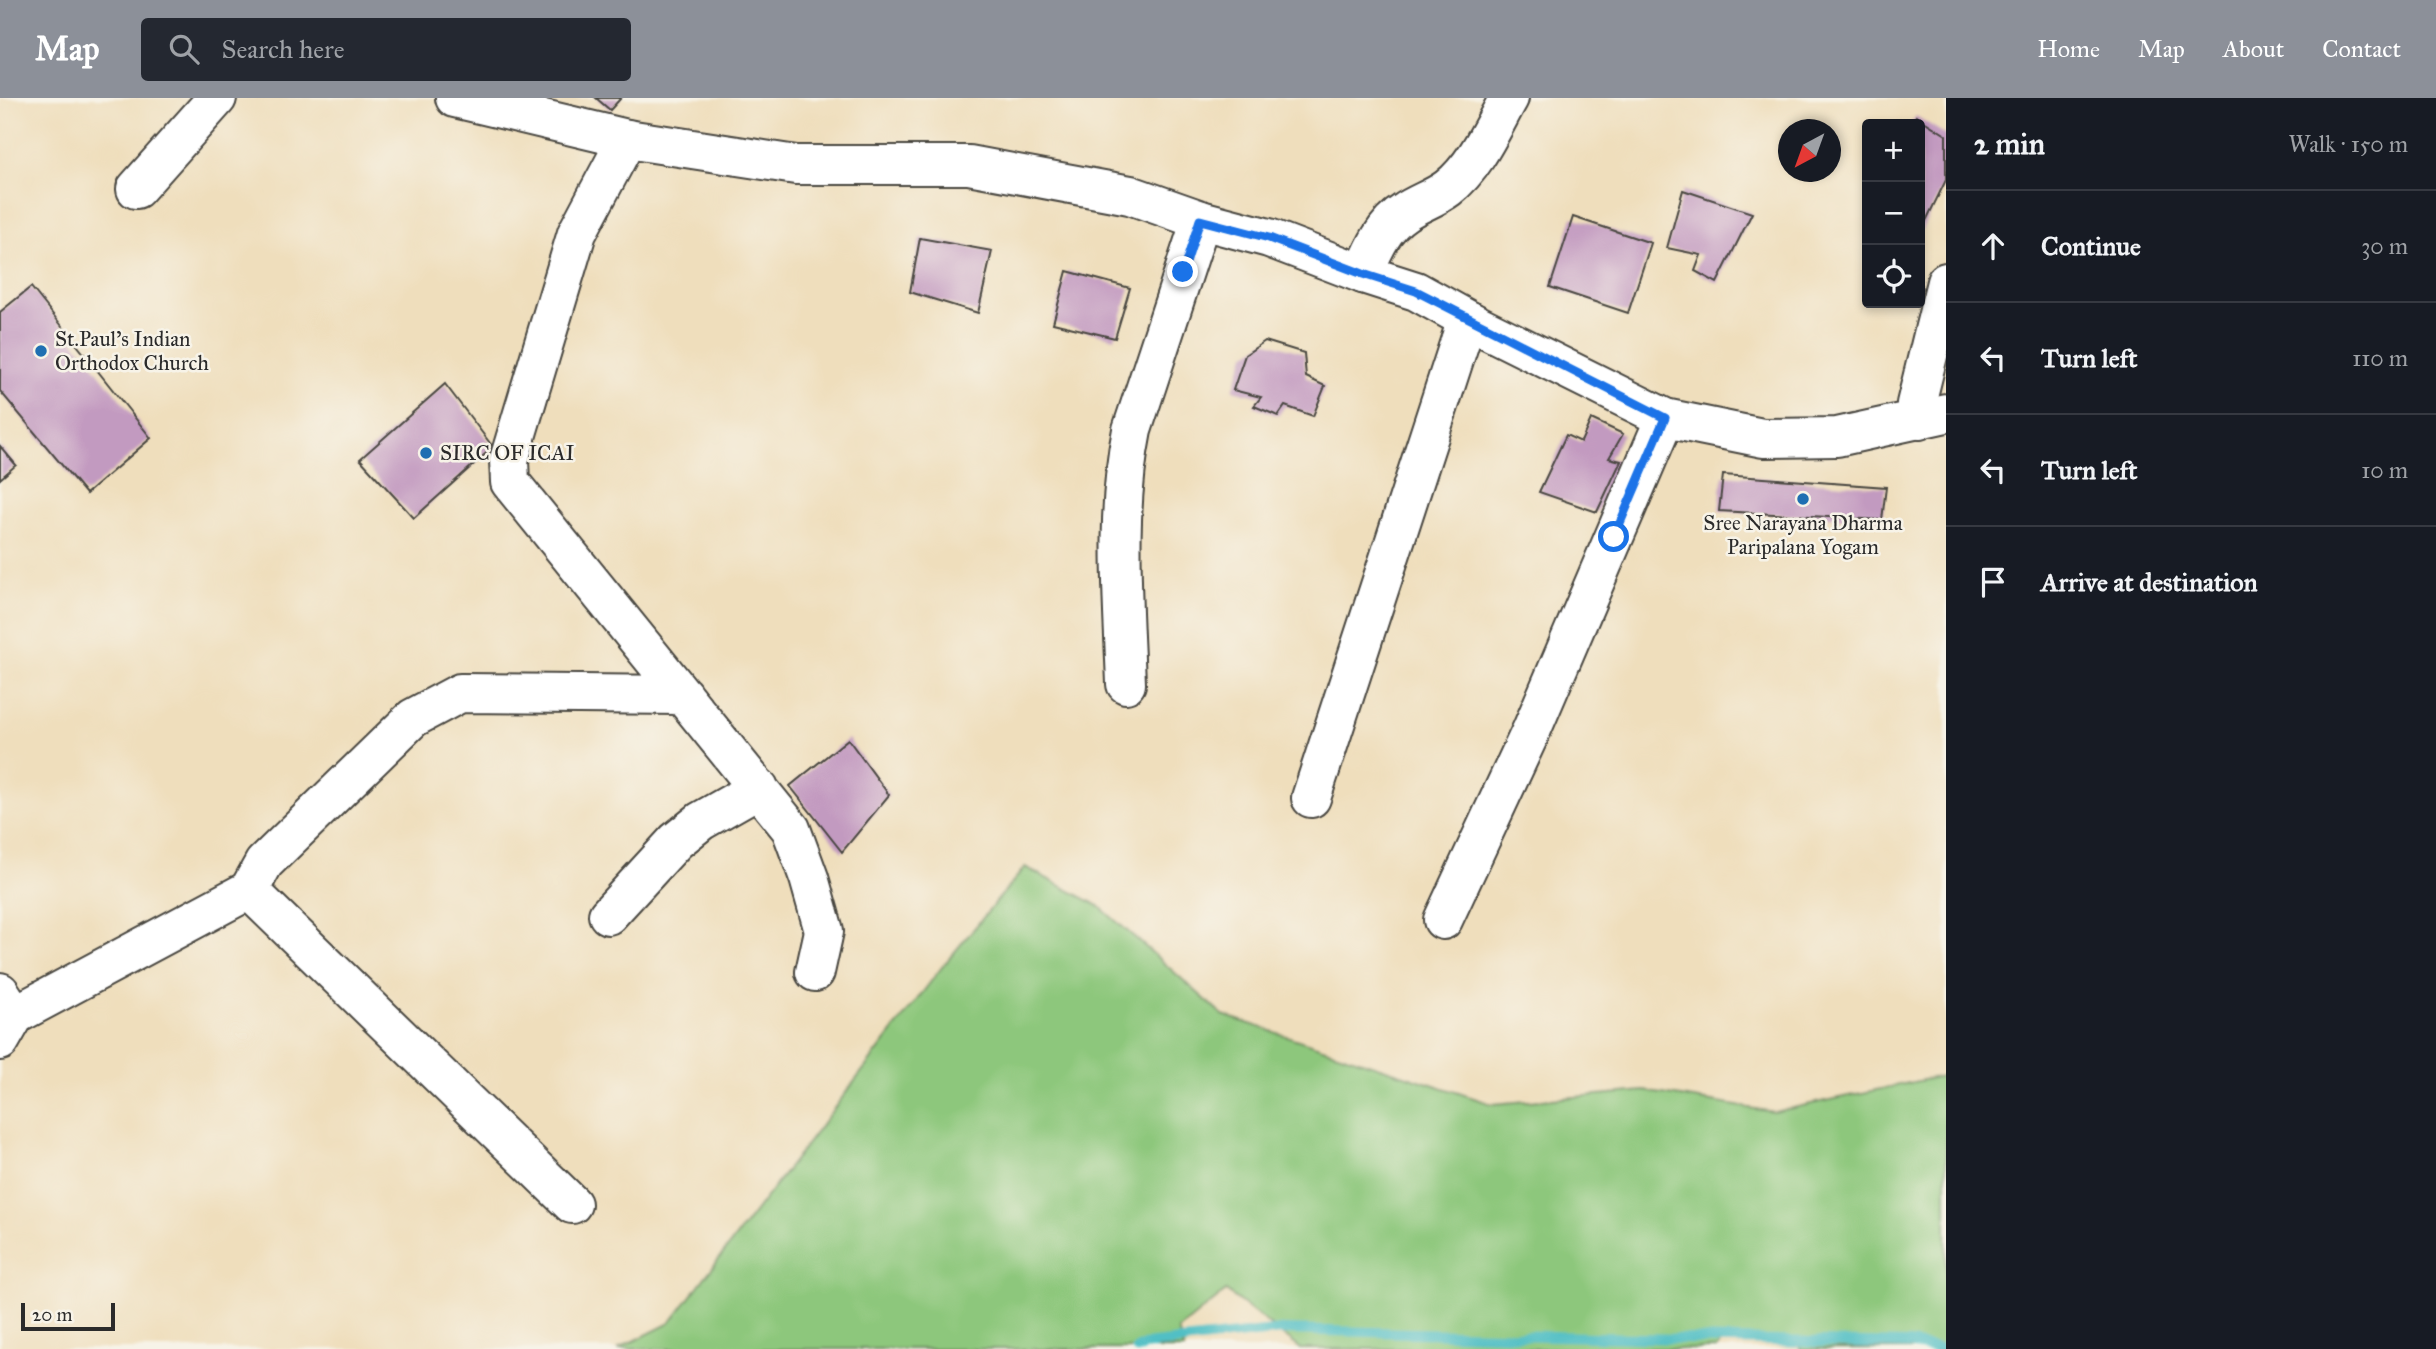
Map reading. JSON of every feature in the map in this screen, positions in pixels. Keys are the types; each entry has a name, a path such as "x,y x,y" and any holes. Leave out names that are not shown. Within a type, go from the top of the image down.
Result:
{"street":[{"path":"136,189 217,98"},
{"path":"455,98 627,139 796,165 969,165 1130,195 1200,220 1269,238 1416,291 1665,418 1763,439 1837,437 1932,417"},
{"path":"1363,274 1389,226 1404,212 1447,189 1461,174 1477,154 1509,98"},
{"path":"627,139 577,233 509,460 510,482 791,829 824,931 815,972"},
{"path":"1126,684 1120,529 1124,466 1132,430 1200,220"},
{"path":"1932,417 1916,404 1946,282"},
{"path":"1311,798 1462,335 1471,321"},
{"path":"1443,919 1532,729 1665,418"},
{"path":"5,1016 249,890 264,863 413,718 460,693 683,695"},
{"path":"608,915 676,841 701,821 758,788"},
{"path":"249,890 572,1204"}],"green space":[{"path":"1025,867 1099,906 1223,1015 1492,1104 1644,1091 1774,1112 1946,1075 1946,1349 1800,1349 1800,1342 1727,1337 1716,1349 1301,1349 1226,1291 1178,1330 1184,1349 618,1349 670,1323 942,967"}],"building":[{"path":"596,98 621,98 610,110"},
{"path":"1925,122 1946,135 1946,180 1925,223"},
{"path":"1683,190 1752,213 1717,283 1695,271 1701,255 1667,248"},
{"path":"1573,217 1651,243 1628,313 1550,287"},
{"path":"920,238 992,251 978,313 910,292"},
{"path":"1067,271 1130,288 1115,338 1053,323"},
{"name":"St.Paul's Indian Orthodox Church","path":"31,287 151,438 86,494 0,391 0,312"},
{"path":"1265,341 1304,353 1306,377 1325,386 1313,416 1285,406 1278,416 1254,406 1261,397 1233,390 1245,355"},
{"name":"SIRC OF ICAI","path":"445,384 493,447 414,518 360,459"},
{"path":"1591,419 1623,434 1609,458 1621,461 1597,512 1539,492 1566,435 1581,442"},
{"path":"0,446 16,465 0,479"},
{"name":"Sree Narayana Dharma Paripalana Yogam","path":"1723,475 1886,487 1882,520 1719,511"},
{"path":"848,739 889,795 842,852 790,786"}],"waterway":[{"path":"1137,1349 1145,1345 1282,1330 1908,1344 1941,1349"}],"place":[{"name":"St.Paul's Indian Orthodox Church","path":"41,351"},
{"name":"SIRC OF ICAI","path":"426,453"},
{"name":"Sree Narayana Dharma Paripalana Yogam","path":"1803,499"}],"route":[{"path":"1183,272 1200,220 1269,238 1416,291 1665,418 1614,537"}]}
